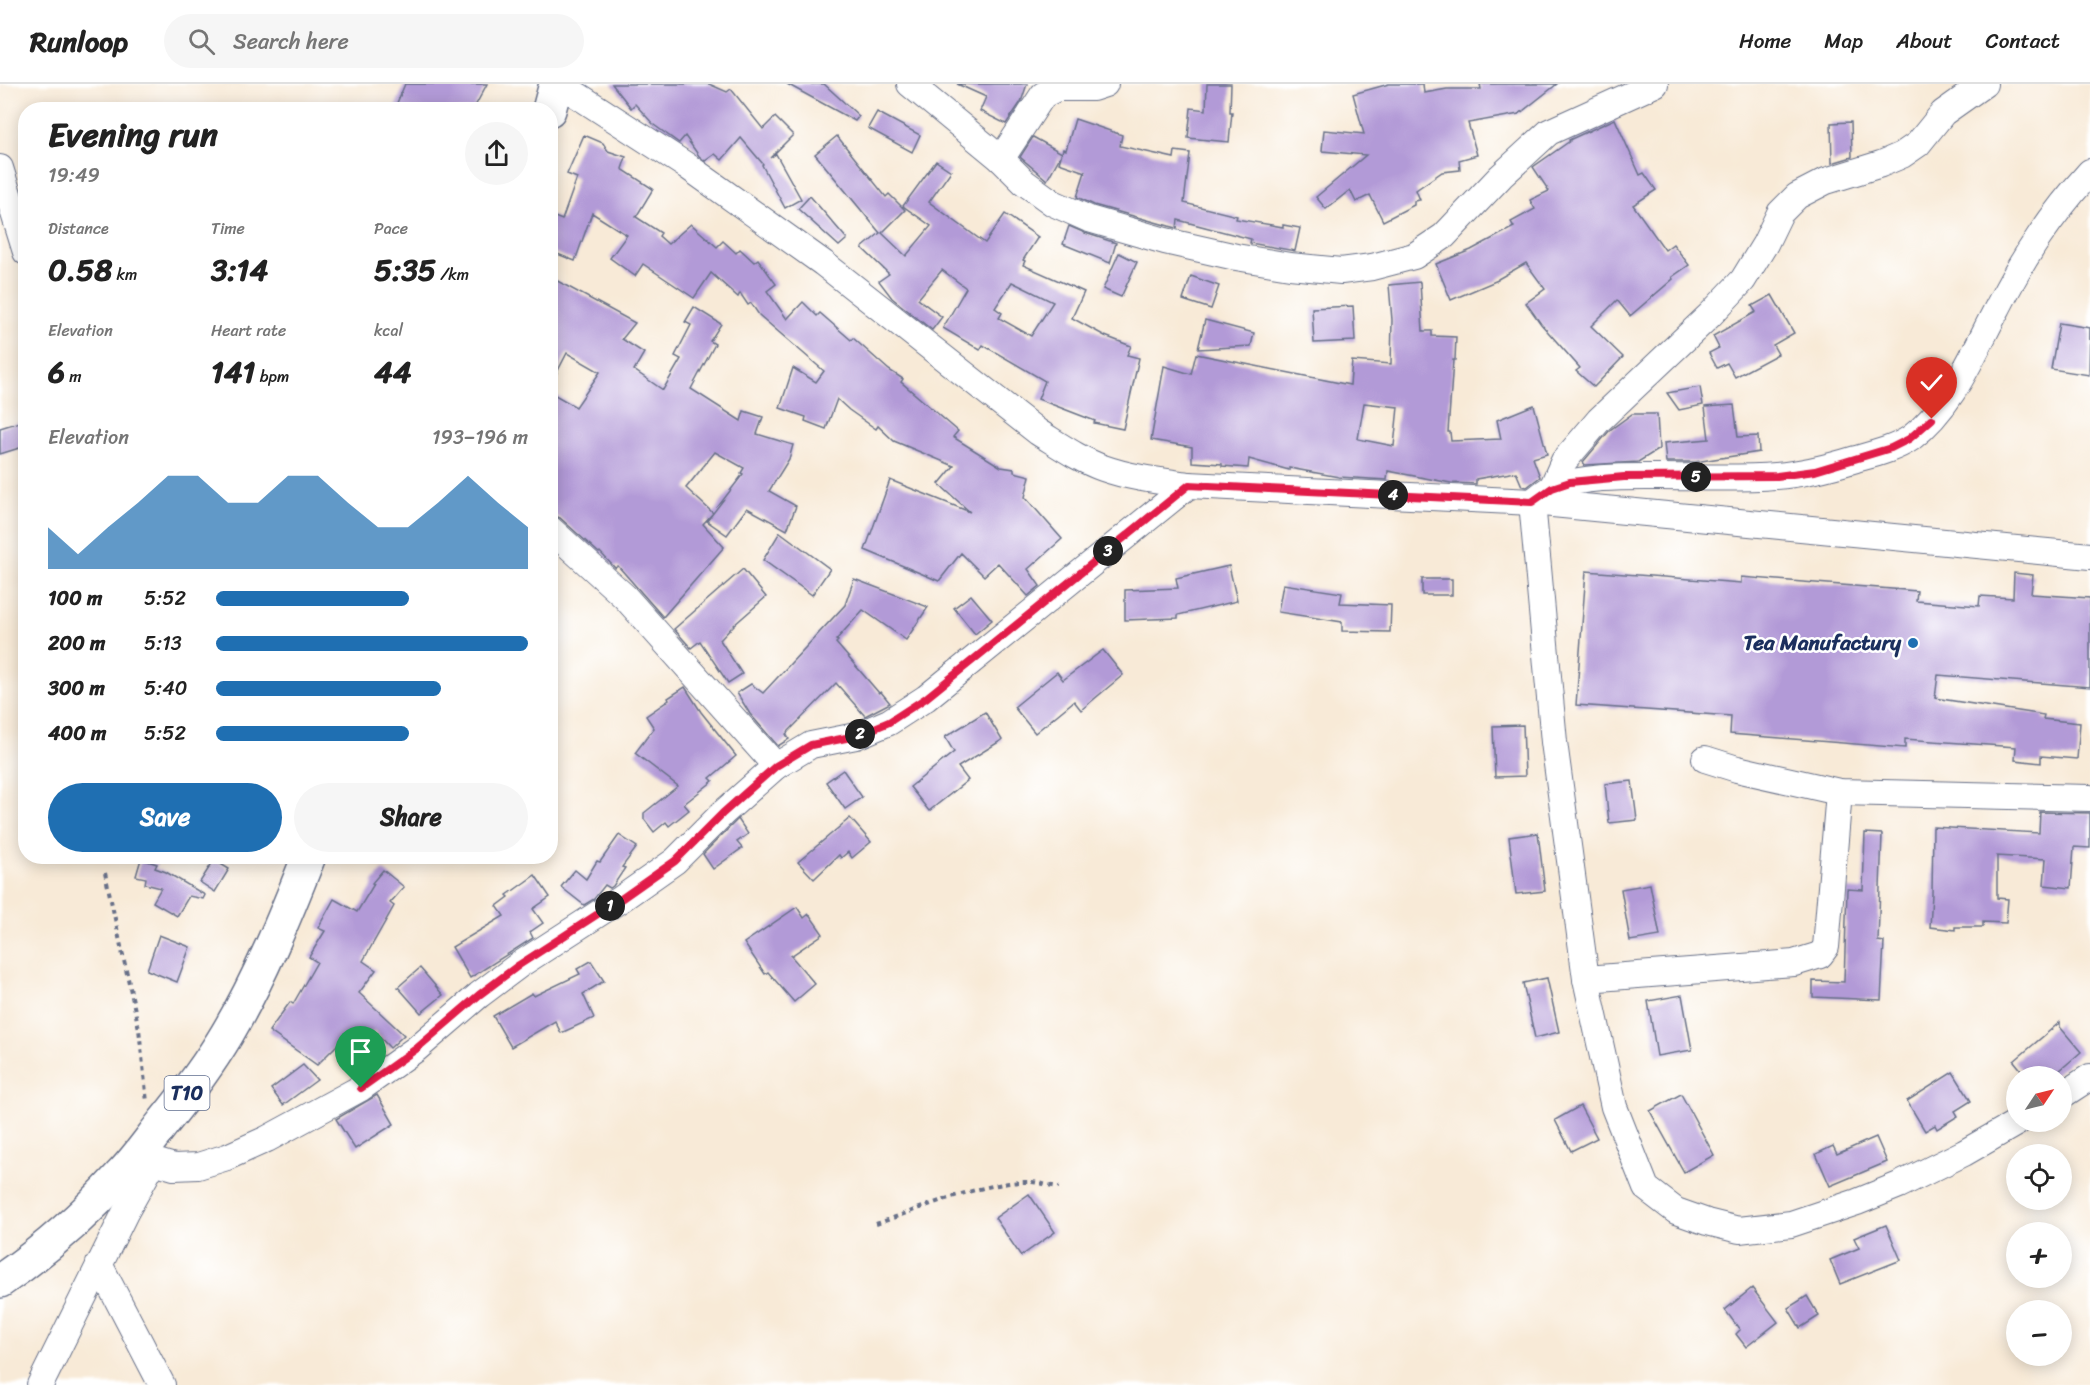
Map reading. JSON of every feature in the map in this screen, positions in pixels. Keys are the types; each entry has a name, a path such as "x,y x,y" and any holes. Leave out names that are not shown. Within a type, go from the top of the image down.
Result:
{"highway":[{"path":"552,102 558,84"},
{"name":"T10","path":"0,1281 28,1262 74,1223 148,1151 226,1035 262,969 306,864"}],"street":[{"path":"558,84 687,166 824,263 1038,432 1102,468 1134,477 1189,485 1542,495 2090,556"},
{"path":"910,84 1001,159 1024,182 1053,203 1089,219 1165,241 1236,257 1341,271 1372,267 1414,256 1444,236 1501,176 1550,132 1654,84"},
{"path":"1001,159 1043,95 1057,88 1093,88 1105,84"},
{"path":"1984,84 1943,113 1918,144 1902,155 1826,181 1797,196 1780,213 1765,244 1743,279 1710,315 1599,420 1564,462 1542,495 1554,742 1586,979 1614,1107 1646,1188 1676,1211 1739,1230 1791,1224 1899,1185 1964,1153 2006,1129"},
{"path":"0,168 18,226"},
{"path":"1542,495 1570,482 1624,477 1777,476 1815,471 1891,448 1909,439 1932,419 1951,395 1997,307 2035,242 2064,201 2090,172"},
{"path":"40,1385 99,1264 148,1151 174,1167 198,1166 227,1157 267,1139 361,1088 416,1049 479,995 519,965 675,861 723,813 776,766 811,745 856,736 889,722 926,698 1189,485"},
{"path":"558,536 625,597 776,766"},
{"path":"1705,759 1737,769 1839,792 2090,798"},
{"path":"1586,979 1794,963 1820,955 1826,947 1839,792"},
{"path":"2072,1089 2090,1077"},
{"path":"99,1264 162,1385"}],"path":[{"path":"105,873 139,1029 148,1151"},
{"path":"876,1224 976,1191 1004,1185 1031,1182 1059,1187"}],"building":[{"path":"405,84 487,84 477,102 397,102"},
{"path":"612,84 709,84 727,92 731,89 763,129 775,117 793,135 770,158 776,154 801,199 785,208 763,164 741,138 722,160 715,154 705,161 685,136 679,143 654,125 635,104 631,108"},
{"path":"787,84 824,84 859,116 855,121"},
{"path":"957,84 1027,84 1021,102 1006,124 980,111 986,97"},
{"path":"1207,84 1231,84 1230,112 1232,112 1229,142 1188,138 1191,108 1206,110"},
{"path":"1389,84 1423,84 1424,93 1447,89 1481,89 1480,84 1557,84 1519,114 1468,123 1477,155 1459,160 1460,170 1442,172 1416,190 1420,200 1414,201 1414,205 1383,221 1370,195 1356,202 1350,190 1326,209 1316,197 1366,155 1322,151 1324,130 1364,134 1353,94"},
{"path":"877,112 920,135 912,152 868,128"},
{"path":"1075,119 1122,135 1120,146 1174,158 1175,151 1190,153 1184,203 1237,216 1236,219 1300,228 1295,251 1250,243 1251,239 1178,220 1177,228 1094,205 1077,197 1085,172 1059,163 1063,149 1066,150"},
{"path":"1615,119 1640,175 1644,173 1656,190 1633,205 1665,250 1673,244 1689,265 1672,277 1673,279 1630,316 1617,300 1591,326 1623,357 1594,387 1576,371 1580,368 1541,324 1526,303 1545,289 1526,263 1498,280 1451,300 1436,264 1471,250 1514,227 1511,222 1535,209 1530,200 1549,191 1533,167 1569,140"},
{"path":"1851,122 1852,157 1832,163 1831,123"},
{"path":"584,135 603,143 608,151 626,157 622,169 653,189 636,217 661,233 659,236 668,244 691,224 717,247 723,241 736,253 740,249 754,262 758,259 776,284 767,291 787,319 803,302 817,316 820,313 851,340 853,338 889,370 903,379 901,382 958,431 953,437 1001,467 1014,469 1014,472 1030,476 1025,497 1062,539 1028,569 1040,586 1028,596 998,563 984,576 961,553 939,581 865,550 890,480 970,512 939,484 954,466 894,441 878,426 876,429 837,399 826,429 805,421 806,417 780,408 793,368 816,382 824,371 759,315 751,303 748,305 740,293 738,297 711,273 694,298 643,264 635,276 610,258 627,235 592,213 575,261 558,254 558,218 562,220 577,178 567,174"},
{"path":"837,136 886,197 889,194 905,210 882,233 906,256 931,226 903,206 936,161 951,171 929,202 985,243 1005,214 1038,237 1023,260 1025,261 1023,265 1084,292 1072,318 1105,336 1131,346 1127,355 1139,358 1123,429 1094,423 1095,421 1038,399 1045,381 983,345 980,350 943,328 966,288 942,270 918,299 942,317 932,330 892,298 879,281 889,274 862,248 880,233 815,154","holes":["1012,282 1053,302 1031,336 999,318 1002,313 995,308"]},
{"path":"1033,137 1062,153 1047,180 1020,157"},
{"path":"810,196 847,239 839,246 798,209"},
{"path":"1069,226 1116,243 1110,263 1063,244"},
{"path":"1119,253 1137,262 1121,297 1103,289"},
{"path":"1191,276 1219,286 1211,309 1183,300"},
{"path":"558,281 635,323 622,339 644,353 634,370 663,390 681,359 675,356 691,325 685,322 694,307 721,324 710,341 715,344 691,389 741,421 744,411 763,417 757,434 793,445 789,459 769,491 796,506 787,530 747,508 727,535 707,521 743,474 741,473 744,468 715,452 686,488 713,513 703,524 724,547 663,617 618,566 615,568 600,552 558,517 558,397 576,407 600,372 567,353 558,370"},
{"path":"1420,282 1423,331 1432,331 1432,336 1456,337 1448,432 1450,432 1451,441 1501,439 1497,420 1534,405 1547,454 1533,458 1540,477 1527,487 1522,486 1516,472 1476,479 1476,484 1451,483 1388,471 1387,480 1339,477 1289,468 1289,470 1249,459 1248,468 1222,466 1222,464 1192,462 1192,447 1151,440 1164,366 1191,374 1196,354 1350,385 1352,361 1391,364 1392,320 1389,285","holes":["1364,403 1398,407 1394,446 1358,439"]},
{"path":"1772,295 1794,333 1773,345 1778,354 1735,377 1727,363 1717,368 1709,353 1719,348 1713,336 1756,312 1752,306"},
{"path":"1353,306 1355,341 1314,343 1312,308"},
{"path":"1205,320 1254,333 1251,346 1198,349"},
{"path":"2059,323 2090,328 2089,375 2051,369"},
{"path":"1700,387 1703,405 1679,410 1667,393"},
{"path":"1734,405 1738,437 1758,436 1759,452 1695,462 1666,462 1664,443 1709,439 1705,407"},
{"path":"1632,414 1657,414 1659,449 1638,462 1585,465 1583,462 1610,430"},
{"path":"18,422 18,448 0,454 0,428"},
{"path":"780,532 830,569 812,595 763,560"},
{"path":"1229,566 1237,601 1178,615 1178,618 1125,620 1125,590 1178,588 1176,578"},
{"path":"743,569 766,597 720,640 742,674 728,683 700,641 691,648 674,629"},
{"name":"Tea Manufactury","path":"1586,571 1741,583 1741,577 1917,591 1916,601 1979,606 1980,596 2013,598 2014,573 2033,575 2031,594 2090,598 2090,687 1938,675 1935,698 2044,715 2043,719 2080,723 2077,759 2041,756 2041,763 2015,760 2016,747 1905,739 1905,748 1730,734 1731,716 1576,705"},
{"path":"854,579 928,607 906,640 863,610 836,640 838,641 836,643 890,703 865,716 836,683 786,734 789,739 778,746 750,714 737,693 751,684 763,693 845,605"},
{"path":"1422,579 1452,579 1452,595 1422,595"},
{"path":"1283,584 1342,593 1340,603 1391,605 1390,632 1342,631 1342,622 1278,612"},
{"path":"971,595 992,620 975,634 954,608"},
{"path":"1103,650 1123,675 1081,710 1074,701 1035,733 1014,707 1057,672 1063,680"},
{"path":"685,687 701,712 736,756 710,778 713,781 684,804 689,810 669,826 666,822 654,832 644,819 644,813 678,786 635,753 654,728 646,716"},
{"path":"985,712 1002,740 958,767 968,780 929,811 910,787 954,752 945,737"},
{"path":"1523,725 1525,776 1495,777 1493,726"},
{"path":"843,770 862,797 845,809 826,782"},
{"path":"1632,781 1637,820 1609,823 1605,784"},
{"path":"2040,812 2090,813 2090,848 2074,847 2071,888 2044,885 2046,859 1997,856 1997,898 2008,899 2006,923 1983,922 1983,927 1955,927 1955,930 1930,927 1933,827 2039,833"},
{"path":"850,818 871,842 852,858 848,852 841,858 839,855 814,879 798,862"},
{"path":"738,819 748,834 737,842 742,848 713,869 703,854"},
{"path":"1538,833 1545,891 1516,894 1509,837"},
{"path":"1865,833 1882,834 1878,941 1884,942 1881,1000 1813,997 1813,981 1844,982 1847,889 1863,890"},
{"path":"619,835 637,847 622,867 625,868 613,886 610,888 605,885 594,899 584,905 561,887 575,870 586,879 597,861 600,862"},
{"path":"140,864 157,864 155,868 205,895 203,899 189,896 177,916 153,902 161,888 145,884 146,878 136,876"},
{"path":"211,864 221,864 229,869 215,892 200,882"},
{"path":"383,870 404,887 390,903 394,906 363,961 376,970 359,993 404,1035 390,1048 374,1031 355,1051 343,1039 317,1065 269,1031 290,1002 293,1004 317,962 309,957 325,931 318,928 334,899 357,912 374,884 372,883"},
{"path":"535,875 550,897 533,909 543,923 530,932 533,938 470,978 452,947 504,916 497,906 509,897 507,895"},
{"path":"1650,884 1660,936 1630,941 1621,889"},
{"path":"797,907 804,918 809,914 823,934 791,956 815,984 794,1002 768,972 765,974 744,943"},
{"path":"159,935 190,947 177,982 147,970"},
{"path":"591,961 604,981 583,994 594,1018 561,1033 555,1021 511,1047 493,1016 532,993 534,996 580,974 577,969"},
{"path":"420,968 443,995 421,1013 398,987"},
{"path":"1547,978 1559,1032 1535,1038 1523,983"},
{"path":"1682,995 1692,1050 1657,1056 1648,1001"},
{"path":"2060,1022 2060,1027 2081,1052 2065,1066 2018,1066 2014,1061"},
{"path":"303,1065 317,1080 283,1105 271,1089"},
{"path":"1953,1072 1971,1101 1955,1111 1958,1116 1937,1129 1935,1125 1925,1131 1907,1101"},
{"path":"1681,1094 1714,1155 1684,1172 1650,1111"},
{"path":"377,1095 394,1124 355,1149 336,1119"},
{"path":"1580,1106 1597,1138 1571,1151 1555,1120"},
{"path":"1876,1137 1887,1162 1830,1186 1816,1154 1833,1146 1837,1154"},
{"path":"1029,1194 1055,1232 1021,1256 995,1218"},
{"path":"1886,1225 1901,1260 1840,1284 1830,1260 1859,1248 1854,1238"},
{"path":"1752,1288 1778,1322 1746,1347 1736,1334 1740,1330 1725,1310"},
{"path":"1807,1296 1819,1316 1800,1328 1788,1308"}],"place":[{"name":"Tea Manufactury","path":"1913,643"}],"route":[{"path":"361,1088 416,1049 479,995 519,965 569,934 675,861 723,813 776,766 811,745 856,736 889,722 926,698 1189,485 1532,502 1552,488 1570,482 1624,477 1777,476 1815,471 1891,448 1909,439 1932,419"}]}
